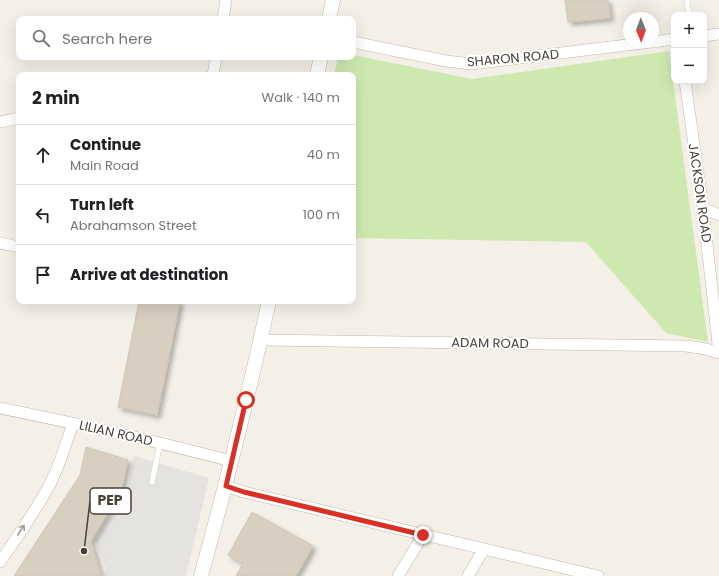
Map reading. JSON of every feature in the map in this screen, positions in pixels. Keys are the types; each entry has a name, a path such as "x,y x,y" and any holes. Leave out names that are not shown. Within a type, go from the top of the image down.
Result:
{"street":[{"path":"223,16 226,0"},
{"path":"330,16 333,0"},
{"path":"707,36 719,34"},
{"name":"SHARON ROAD","path":"659,41 671,39"},
{"name":"SHARON ROAD","path":"356,43 446,61 472,64 623,46"},
{"path":"214,72 216,60"},
{"path":"318,72 320,60"},
{"name":"JACKSON ROAD","path":"685,84 703,208 719,353"},
{"path":"0,122 16,119"},
{"path":"703,208 719,215"},
{"path":"0,243 16,247"},
{"path":"202,576 226,486 260,340 266,304"},
{"name":"ADAM ROAD","path":"260,340 686,346 706,349 719,353"},
{"name":"LILIAN ROAD","path":"0,408 73,423 231,461"},
{"path":"0,562 50,485 73,423"},
{"path":"226,486 244,492 598,576"},
{"path":"398,576 423,535"},
{"path":"468,576 484,549"}],"lane":[{"path":"687,0 689,12"},
{"path":"152,482 160,443"}],"green space":[{"path":"669,51 671,84 673,84 708,342 666,333 586,242 356,238 356,72 335,72 337,60 356,60 356,56 472,79"}],"shaded area":[{"path":"134,456 209,478 186,576 104,576 107,570 95,541 128,488"}],"building":[{"path":"565,0 608,0 610,18 568,22"},
{"path":"138,304 179,304 157,415 118,407"},
{"path":"86,447 128,460 121,491 91,541 101,576 14,576 80,475"},
{"path":"252,512 313,546 296,576 236,576 243,563 228,555"}],"place":[{"name":"PEP","path":"84,551"}],"route":[{"path":"246,400 226,486 244,492 423,535"}]}
